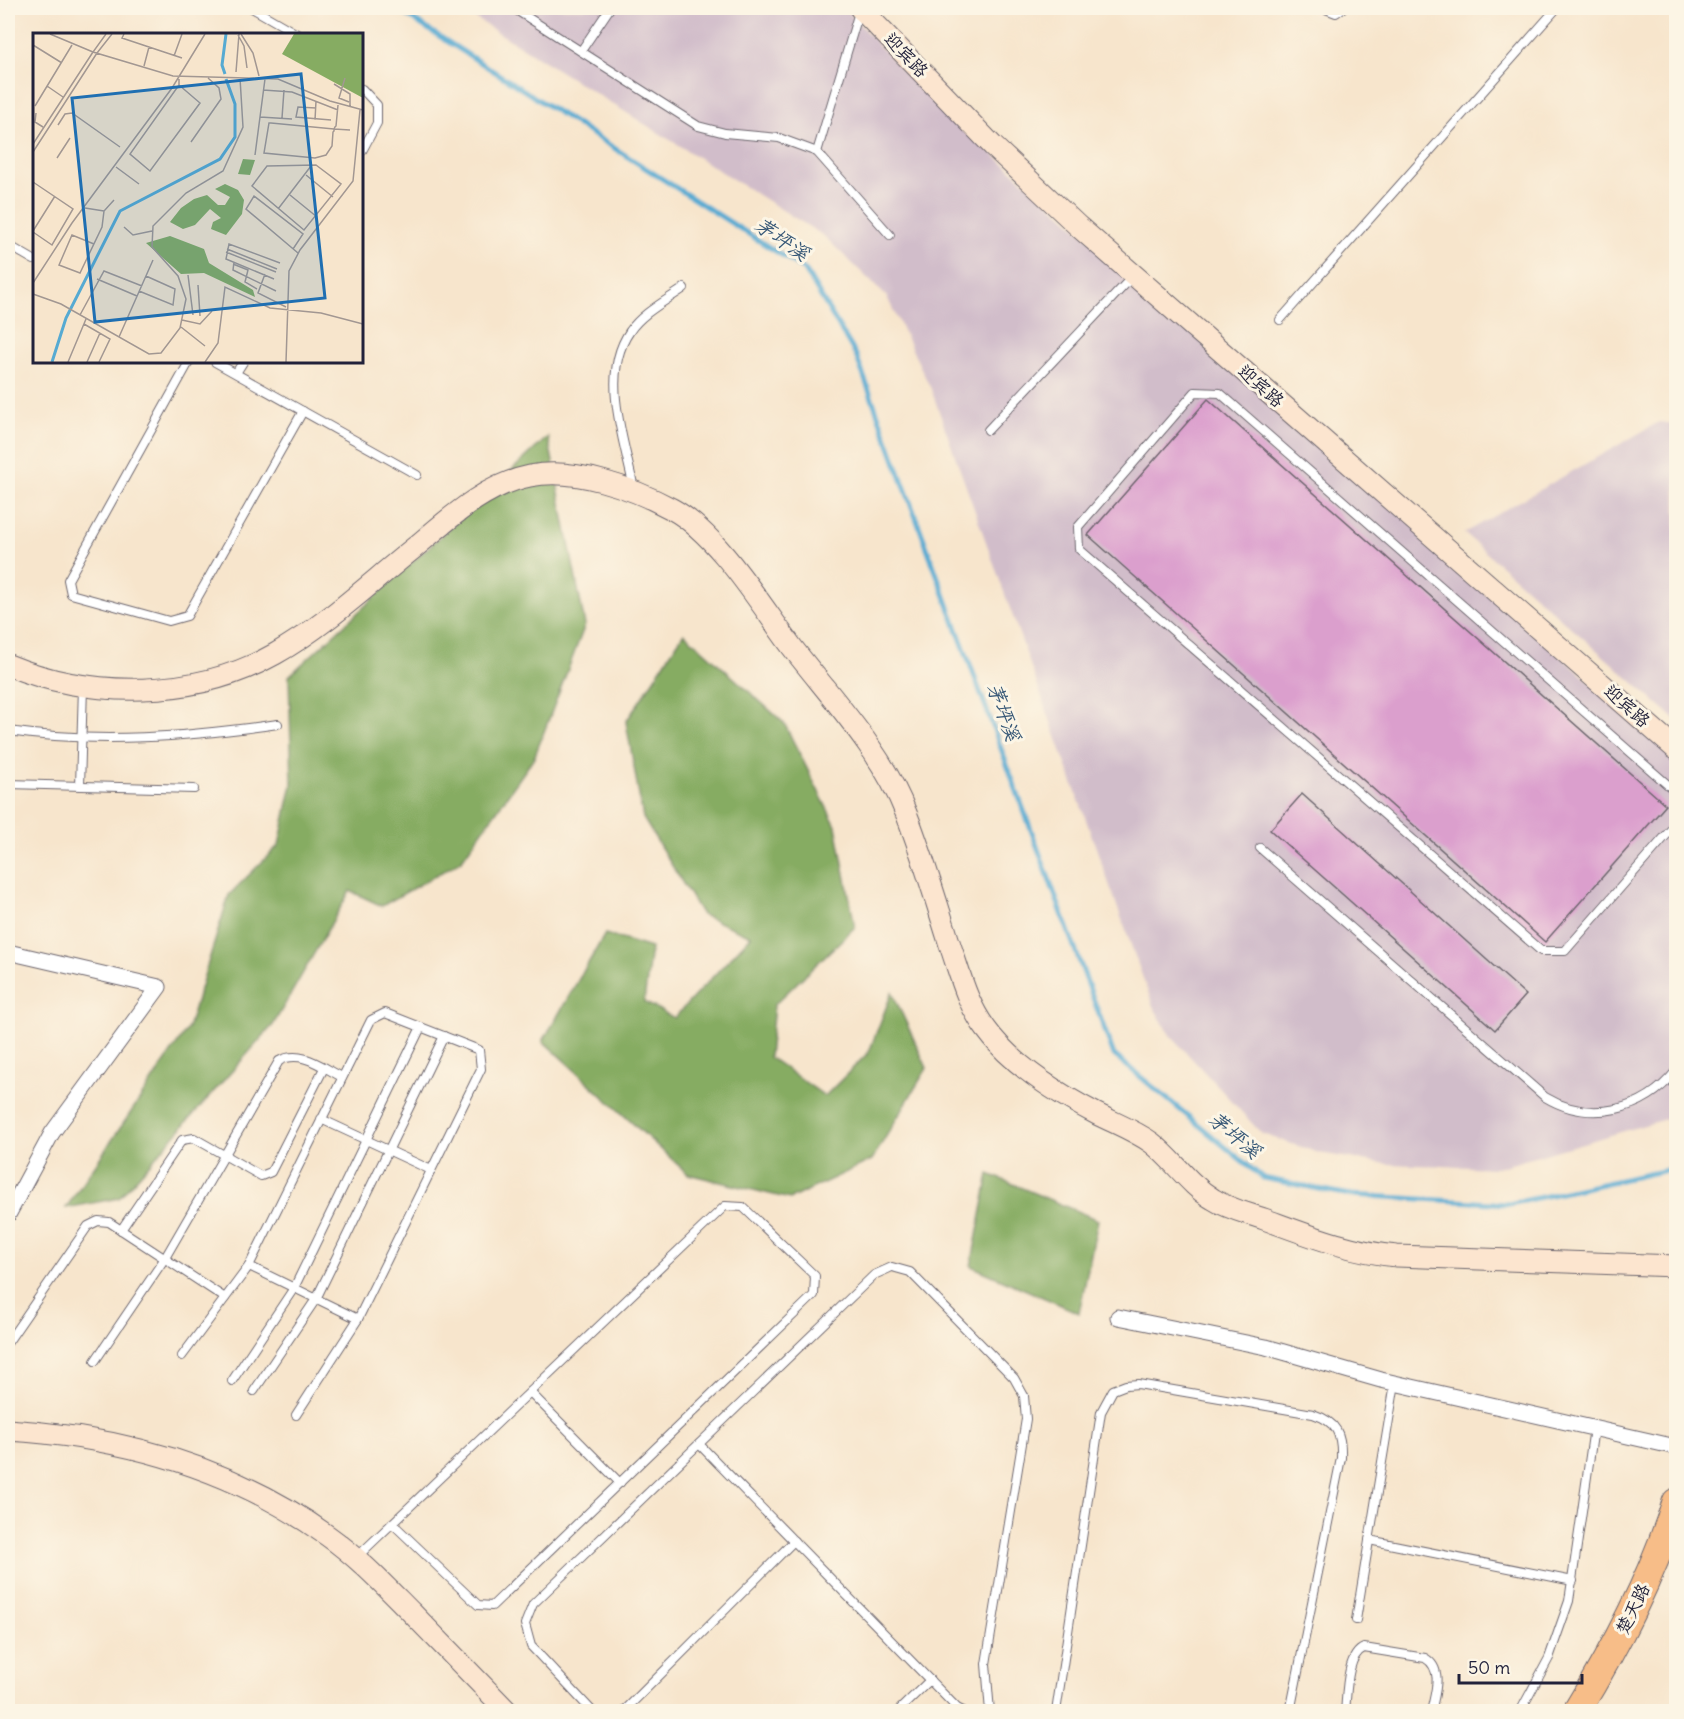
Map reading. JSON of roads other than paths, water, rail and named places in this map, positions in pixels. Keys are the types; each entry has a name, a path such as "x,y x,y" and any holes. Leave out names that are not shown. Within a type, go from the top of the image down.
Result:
{"highway":[{"name":"楚天路","path":"1576,1712 1634,1609 1663,1543 1677,1502"}],"street":[{"name":"迎宾路","path":"860,8 1036,188 1677,749"},
{"path":"8,665 61,682 149,688 195,684 238,672 277,653 312,629 465,507 512,481 539,474 567,473 586,476 668,506 708,538 888,775 910,823 967,995 989,1034 1021,1064 1075,1102 1127,1127 1153,1144 1213,1200 1356,1251 1406,1257 1677,1266"},
{"path":"8,952 159,987 52,1133 8,1215"},
{"path":"1118,1317 1266,1347 1395,1383 1677,1447"},
{"path":"8,1430 55,1433 102,1440 171,1457 227,1479 280,1504 329,1537 355,1559 508,1712"}],"lane":[{"path":"252,8 295,33"},
{"path":"513,8 698,126 725,133 779,138 817,152 890,234"},
{"path":"581,51 610,8"},
{"path":"817,152 860,8"},
{"path":"1323,8 1336,13 1343,8"},
{"path":"1280,320 1557,8"},
{"path":"363,90 377,105 377,123 363,149"},
{"path":"8,245 33,259"},
{"path":"988,430 1134,275"},
{"path":"635,494 616,399 615,375 620,352 630,331 644,316 684,288"},
{"path":"188,363 68,580 71,594 169,621 187,616 303,411"},
{"path":"217,363 417,475"},
{"path":"236,373 242,363"},
{"path":"1677,792 1220,393 1195,392 1078,526 1079,549 1541,951 1565,951 1677,824"},
{"path":"80,786 83,685"},
{"path":"8,731 50,737 202,735 278,724"},
{"path":"8,784 194,789"},
{"path":"1260,848 1545,1097 1561,1106 1597,1113 1622,1107 1659,1089 1677,1071"},
{"path":"182,1356 249,1266 371,1020 385,1013 479,1050 481,1069 358,1319 296,1414"},
{"path":"232,1381 294,1288 421,1027"},
{"path":"254,1391 316,1299 444,1036"},
{"path":"95,1362 165,1258 279,1061 290,1055 301,1056 342,1077"},
{"path":"121,1230 182,1140 194,1138 261,1176 271,1172 324,1068"},
{"path":"321,1119 431,1170"},
{"path":"355,1559 392,1523 725,1206 743,1207 815,1276 814,1295 492,1606 478,1605 392,1523"},
{"path":"8,1342 88,1226 98,1221 109,1222 225,1298"},
{"path":"249,1266 358,1319"},
{"path":"593,1712 531,1646 525,1624 533,1604 874,1275 892,1267 910,1272 1014,1378 1024,1396 1026,1419 986,1664 990,1712"},
{"path":"1356,1620 1395,1383"},
{"path":"1056,1712 1101,1412 1113,1390 1126,1385 1138,1384 1313,1414 1327,1418 1338,1428 1342,1442 1341,1458 1290,1712"},
{"path":"530,1392 620,1482"},
{"path":"1520,1712 1556,1640 1573,1581 1594,1428"},
{"path":"699,1444 957,1708 965,1712"},
{"path":"1369,1540 1573,1581"},
{"path":"623,1712 794,1541"},
{"path":"1345,1712 1353,1660 1359,1650 1364,1648 1425,1658 1432,1662 1437,1669 1437,1678 1431,1712"},
{"path":"897,1712 930,1680"}],"waterway":[{"name":"茅坪溪","path":"395,8 805,270 856,355 1114,1055 1263,1178 1350,1195 1509,1204 1676,1168"}]}
